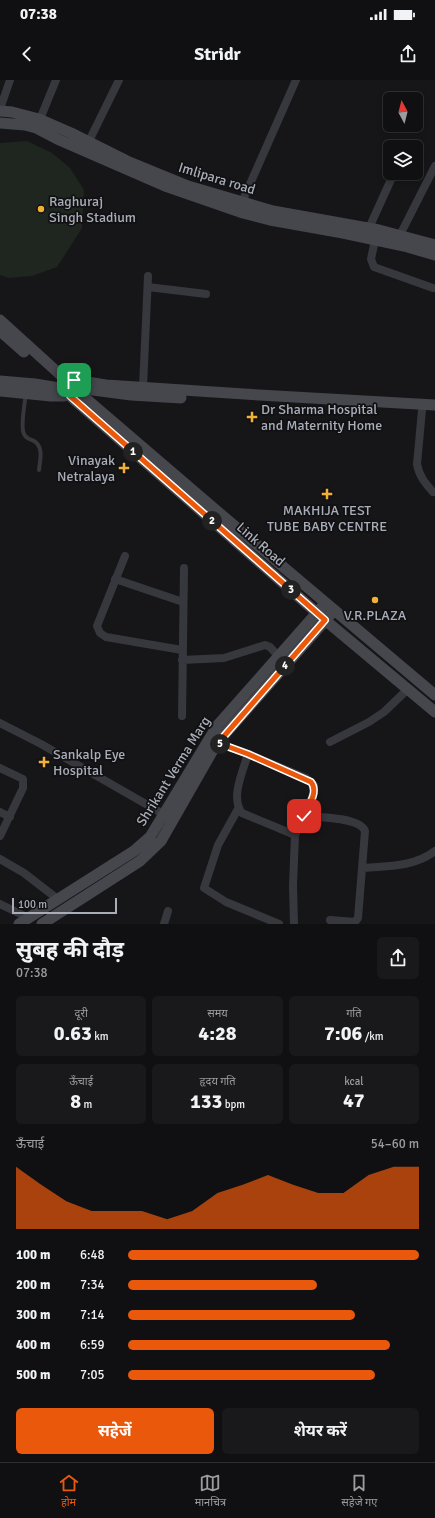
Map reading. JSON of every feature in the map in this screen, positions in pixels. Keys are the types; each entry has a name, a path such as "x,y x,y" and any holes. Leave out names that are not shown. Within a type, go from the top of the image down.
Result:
{"street":[{"path":"0,110 10,80"},
{"path":"38,124 56,80"},
{"path":"89,141 119,80"},
{"path":"242,202 296,80"},
{"name":"Imlipara road","path":"0,110 12,112 38,124 89,141 127,161 168,178 242,202 273,211 369,228 435,245"},
{"name":"Imlipara road","path":"0,124 38,124 57,139 165,186 243,213 270,220 404,246 435,255"},
{"path":"400,235 435,166"},
{"path":"369,228 391,180"},
{"path":"374,240 371,259 374,267 433,288"},
{"path":"143,387 148,276"},
{"path":"148,287 206,294"},
{"name":"Link Road","path":"0,320 68,388 321,616 435,712"},
{"name":"Link Road","path":"0,331 326,602 435,696"},
{"path":"0,381 26,388"},
{"path":"0,391 26,388 68,388 106,385 259,396 435,405"},
{"path":"68,388 131,395 435,410"},
{"path":"422,410 417,464 420,476 433,492"},
{"path":"125,556 97,626 100,633 106,637 182,650"},
{"path":"182,716 184,568"},
{"path":"115,579 183,602"},
{"name":"Shrikant Verma Marg","path":"42,924 140,861 161,841 218,743 321,616 326,602"},
{"name":"Shrikant Verma Marg","path":"19,924 134,851 150,837 165,815 217,726 278,656 321,616 335,610"},
{"path":"182,660 224,658 264,645 267,645 278,656"},
{"path":"330,742 369,722 384,712 408,689"},
{"path":"0,723 41,744 165,815"},
{"path":"218,743 248,754 311,782 314,785 314,793 295,835 293,884 294,924"},
{"path":"248,754 236,799 238,809 242,813 295,835"},
{"path":"0,768 18,775 23,778 24,782 0,836"},
{"path":"238,809 218,845 204,888 226,902 279,924"},
{"path":"0,812 10,816"},
{"path":"304,816 339,819 362,826 365,831 357,921 351,923 330,920"},
{"path":"362,868 400,865 418,861 435,851"},
{"path":"0,859 24,873 59,900"},
{"path":"0,904 29,918"},
{"path":"164,924 168,911"}],"lane":[{"path":"26,388 22,428 23,434 39,445 41,451 39,470"}],"shaded area":[{"name":"Raghuraj Singh Stadium","path":"27,141 52,153 70,168 84,190 82,228 57,267 32,276 9,278 0,275 0,143"}],"place":[{"name":"Raghuraj Singh Stadium","path":"41,209"},
{"name":"Dr Sharma Hospital and Maternity Home","path":"252,417"},
{"name":"Vinayak Netralaya","path":"124,468"},
{"name":"MAKHIJA TEST TUBE BABY CENTRE","path":"327,494"},
{"name":"V.R.PLAZA","path":"375,600"},
{"name":"Sankalp Eye Hospital","path":"44,762"}],"route":[{"path":"74,380 78,388 75,394 70,396 325,620 218,743 306,778 311,782 314,785 314,793 304,816"}]}
